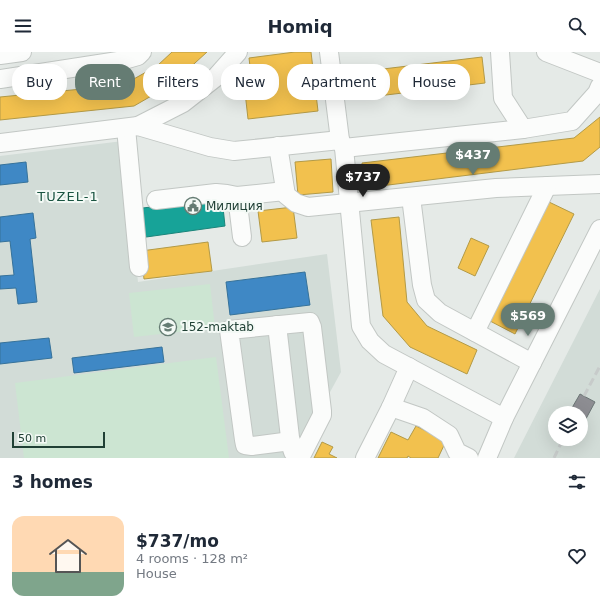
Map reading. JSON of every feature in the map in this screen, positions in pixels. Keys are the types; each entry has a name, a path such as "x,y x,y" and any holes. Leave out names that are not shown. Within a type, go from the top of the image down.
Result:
{"street":[{"path":"0,55 22,52"},
{"path":"0,79 123,56 138,56 142,52"},
{"path":"0,143 132,127 183,103 215,78 238,52"},
{"path":"329,52 342,144 361,326 370,341 384,354 504,418"},
{"path":"500,52 503,98 523,129"},
{"path":"546,52 574,57 600,73"},
{"path":"132,127 210,147 234,151 278,146 342,144 523,129 572,121 596,94 600,86"},
{"path":"132,127 140,267"},
{"path":"278,146 286,195 296,203 308,207 496,188 600,184"},
{"path":"475,332 547,186"},
{"path":"156,200 216,193 236,196 285,190"},
{"path":"236,196 242,237"},
{"path":"411,197 422,285 426,300 440,313 532,363"},
{"path":"487,458 504,418 600,229"},
{"path":"277,325 293,450 245,445 229,330 277,325 310,322 312,327 322,416 300,458"},
{"path":"366,458 409,368"},
{"path":"391,407 423,418 449,435 460,456"}],"shaded area":[{"name":"152-maktab","path":"123,141 138,282 327,254 341,372 294,458 0,458 0,156"},
{"path":"600,289 600,458 514,458"}],"green space":[{"path":"210,284 215,328 134,337 129,293"},
{"path":"216,357 229,458 24,458 15,383"}],"building: Homes":[{"path":"172,52 207,52 194,64 159,64"},
{"path":"295,52 311,52 312,64 287,64 287,100 317,100 318,111 248,119 246,100 279,100 279,64 250,64 249,58"},
{"path":"482,57 485,83 470,85 470,64 424,64"},
{"path":"398,67 398,94 390,95 390,68"},
{"path":"143,74 143,100 144,100 134,106 0,120 0,97 12,96 12,100 67,100 67,90 75,90 75,100 135,100 135,78"},
{"path":"600,117 600,147 583,161 364,188 362,163 574,138"},
{"path":"331,159 333,192 298,195 295,162"},
{"path":"549,202 574,214 515,334 490,321"},
{"path":"293,207 297,238 262,242 258,211"},
{"path":"399,217 407,302 427,326 477,350 467,374 410,347 383,316 371,220"},
{"path":"471,238 489,246 475,276 458,268"},
{"path":"208,242 212,271 144,279 141,251"},
{"path":"416,426 446,441 438,458 411,458 408,456 407,458 378,458 391,432 408,440"},
{"path":"322,442 333,447 329,454 337,458 314,458"}],"building: Schools":[{"path":"26,162 28,182 0,185 0,165"},
{"path":"33,213 36,238 30,239 37,302 18,304 16,288 0,289 0,276 14,275 10,241 0,242 0,217"},
{"path":"305,272 310,305 230,315 226,282"},
{"path":"49,338 52,358 0,364 0,343"},
{"path":"162,347 164,362 74,373 72,358"}],"building: Public":[{"path":"222,198 225,226 139,238 135,209"}],"building: Industry":[{"path":"580,394 595,402 588,415 588,406 573,406"}],"railway":[{"path":"584,396 600,366"},
{"path":"554,458 560,446"}],"place":[{"name":"Милиция","path":"193,206"},
{"name":"152-maktab","path":"168,327"}],"district":[{"name":"TUZEL-1","path":"68,196"}]}
